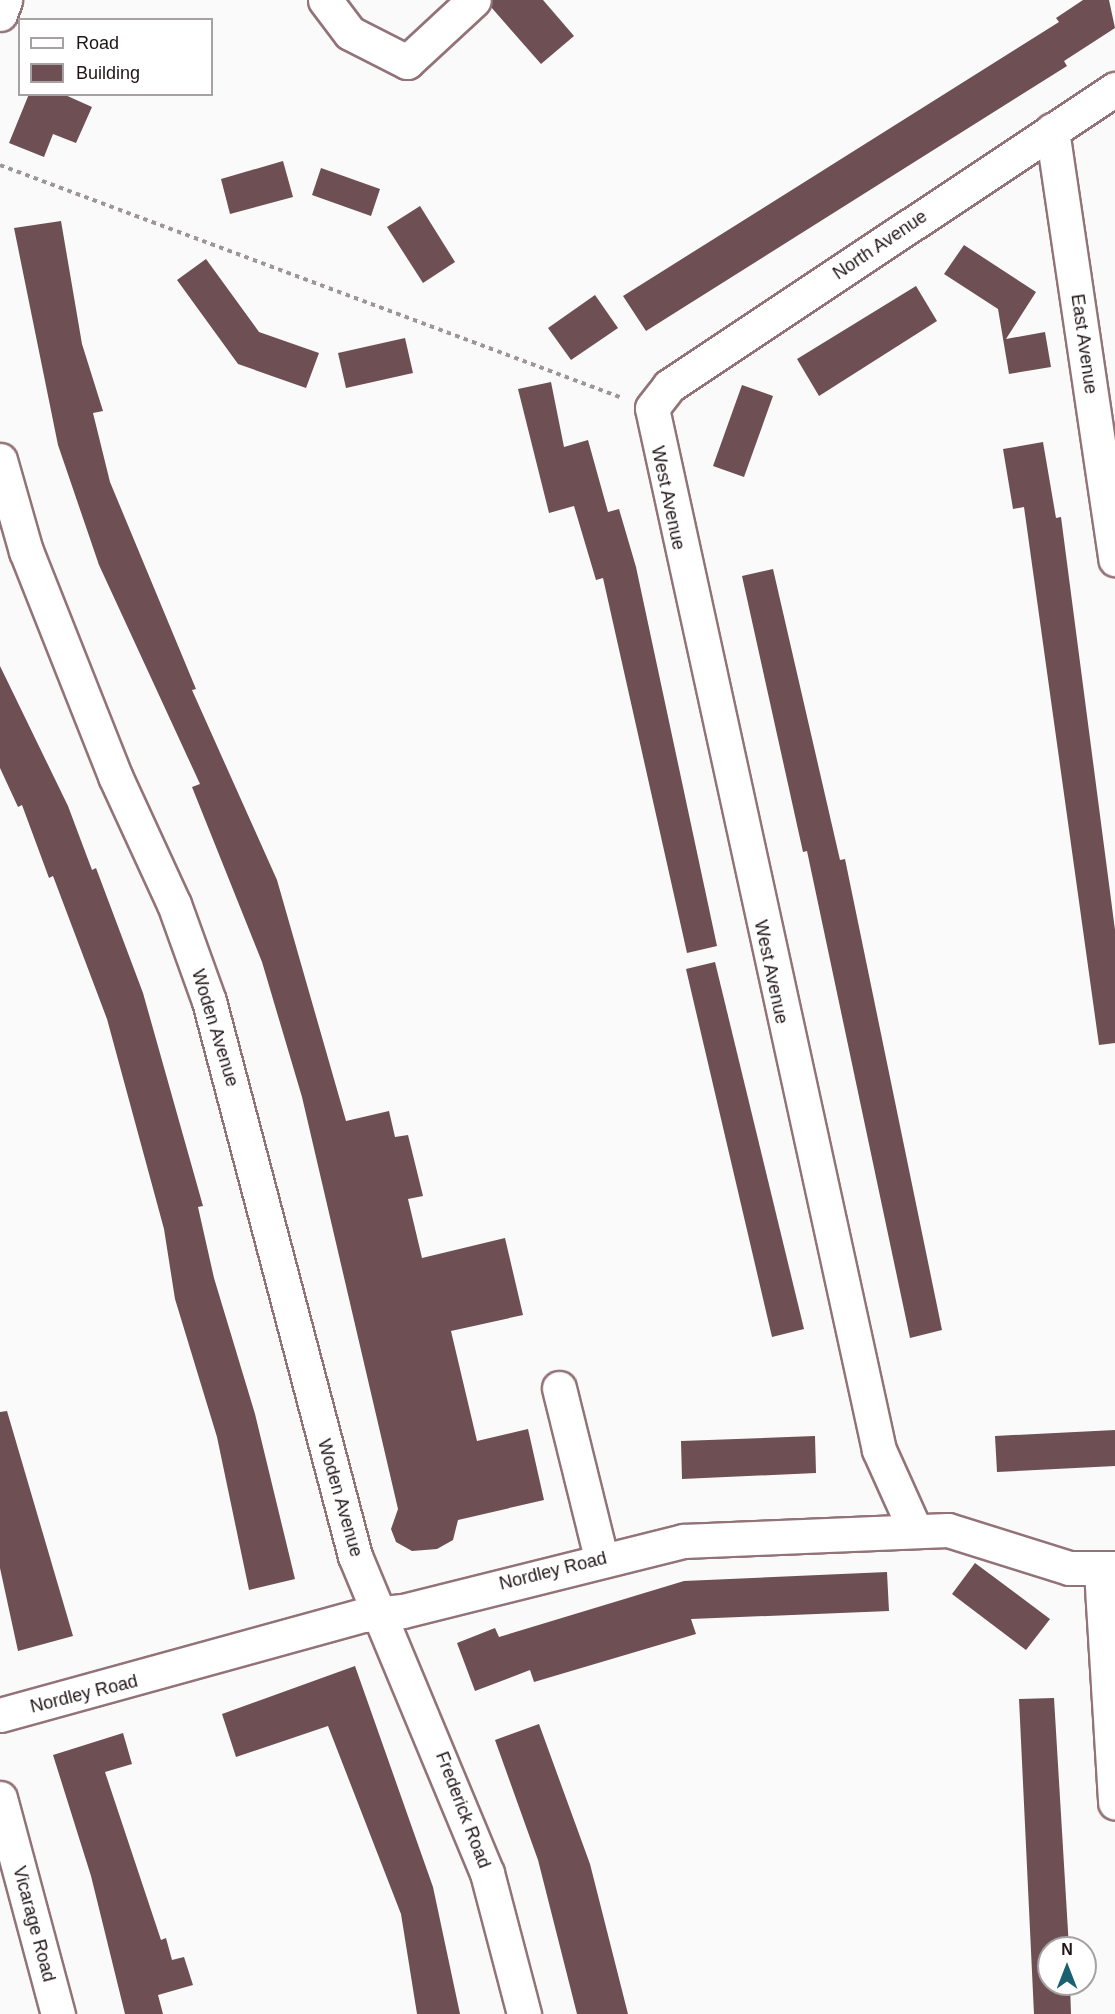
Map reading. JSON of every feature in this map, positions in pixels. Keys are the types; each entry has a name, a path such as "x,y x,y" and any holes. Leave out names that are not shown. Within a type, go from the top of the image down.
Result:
{"street":[{"path":"0,14 5,0"},
{"path":"325,0 350,33 407,62 474,0"},
{"name":"North Avenue","path":"652,408 669,386 1115,89"},
{"name":"East Avenue","path":"1052,130 1115,559"},
{"name":"West Avenue","path":"652,408 655,444 879,1450 915,1530"},
{"name":"Woden Avenue","path":"2,473 26,551 115,776 174,904 209,1001 332,1478 355,1556 382,1612"},
{"path":"559,1388 601,1558"},
{"name":"Nordley Road","path":"0,1715 382,1612 601,1558 683,1541 915,1530 972,1534 1035,1559 1108,1569"},
{"path":"1108,1569 1115,1803"},
{"name":"Frederick Road","path":"382,1612 487,1873 524,2014"},
{"name":"Vicarage Road","path":"0,1798 58,2014"}],"path":[{"path":"0,165 652,408"}],"building":[{"path":"492,0 543,0 574,36 541,64 491,7"},
{"path":"1083,0 1109,0 1115,28 1064,61 1067,66 646,331 623,296 1059,22 1056,18"},
{"path":"28,96 67,96 92,107 76,143 53,134 44,157 9,143"},
{"path":"283,161 293,197 230,214 221,179"},
{"path":"321,168 380,189 371,216 312,195"},
{"path":"420,206 455,262 423,283 387,227"},
{"path":"61,221 82,344 103,411 93,413 110,482 196,689 192,690 277,880 346,1121 389,1111 395,1137 408,1135 423,1196 408,1199 422,1258 505,1238 523,1315 451,1331 477,1441 528,1429 544,1500 458,1520 453,1540 437,1549 412,1551 396,1542 391,1529 398,1509 302,1097 262,962 192,787 200,784 99,565 58,445 14,228"},
{"path":"964,245 1036,292 1006,339 1045,332 1051,367 1009,374 998,309 944,274"},
{"path":"206,259 259,332 319,353 306,388 238,364 177,280"},
{"path":"916,286 937,321 819,396 797,359"},
{"path":"595,295 618,328 571,360 548,328"},
{"path":"405,338 413,373 346,388 338,353"},
{"path":"551,382 564,447 588,440 608,512 619,509 636,567 717,946 687,953 603,578 596,580 574,506 549,513 518,389"},
{"path":"742,385 773,396 744,477 713,466"},
{"path":"1043,442 1056,518 1061,517 1115,930 1115,1043 1099,1045 1024,507 1013,509 1003,449"},
{"path":"773,569 840,860 845,859 942,1330 910,1338 807,851 803,852 742,576"},
{"path":"0,666 68,806 92,870 96,868 143,993 203,1206 198,1207 214,1278 255,1414 295,1579 249,1590 217,1437 175,1299 164,1229 107,1019 53,876 49,878 22,805 18,807 0,768"},
{"path":"715,962 804,1329 772,1337 686,969"},
{"path":"7,1411 73,1636 18,1651 0,1568 0,1412"},
{"path":"1115,1430 1115,1466 997,1472 995,1436"},
{"path":"815,1436 816,1473 682,1479 681,1441"},
{"path":"975,1563 1050,1619 1026,1650 952,1594"},
{"path":"887,1572 889,1611 691,1619 696,1634 534,1682 530,1670 475,1691 457,1643 495,1628 499,1637 684,1581"},
{"path":"355,1666 433,1887 460,2014 417,2014 401,1914 328,1726 236,1757 222,1714"},
{"path":"1054,1698 1068,1936 1037,1936 1037,1996 1070,1996 1071,2014 1034,2014 1019,1699"},
{"path":"539,1724 590,1864 628,2014 577,2014 538,1860 495,1740"},
{"path":"123,1733 132,1764 105,1772 161,1940 166,1938 172,1960 184,1957 193,1985 158,1995 163,2014 125,2014 91,1876 53,1755"}]}
